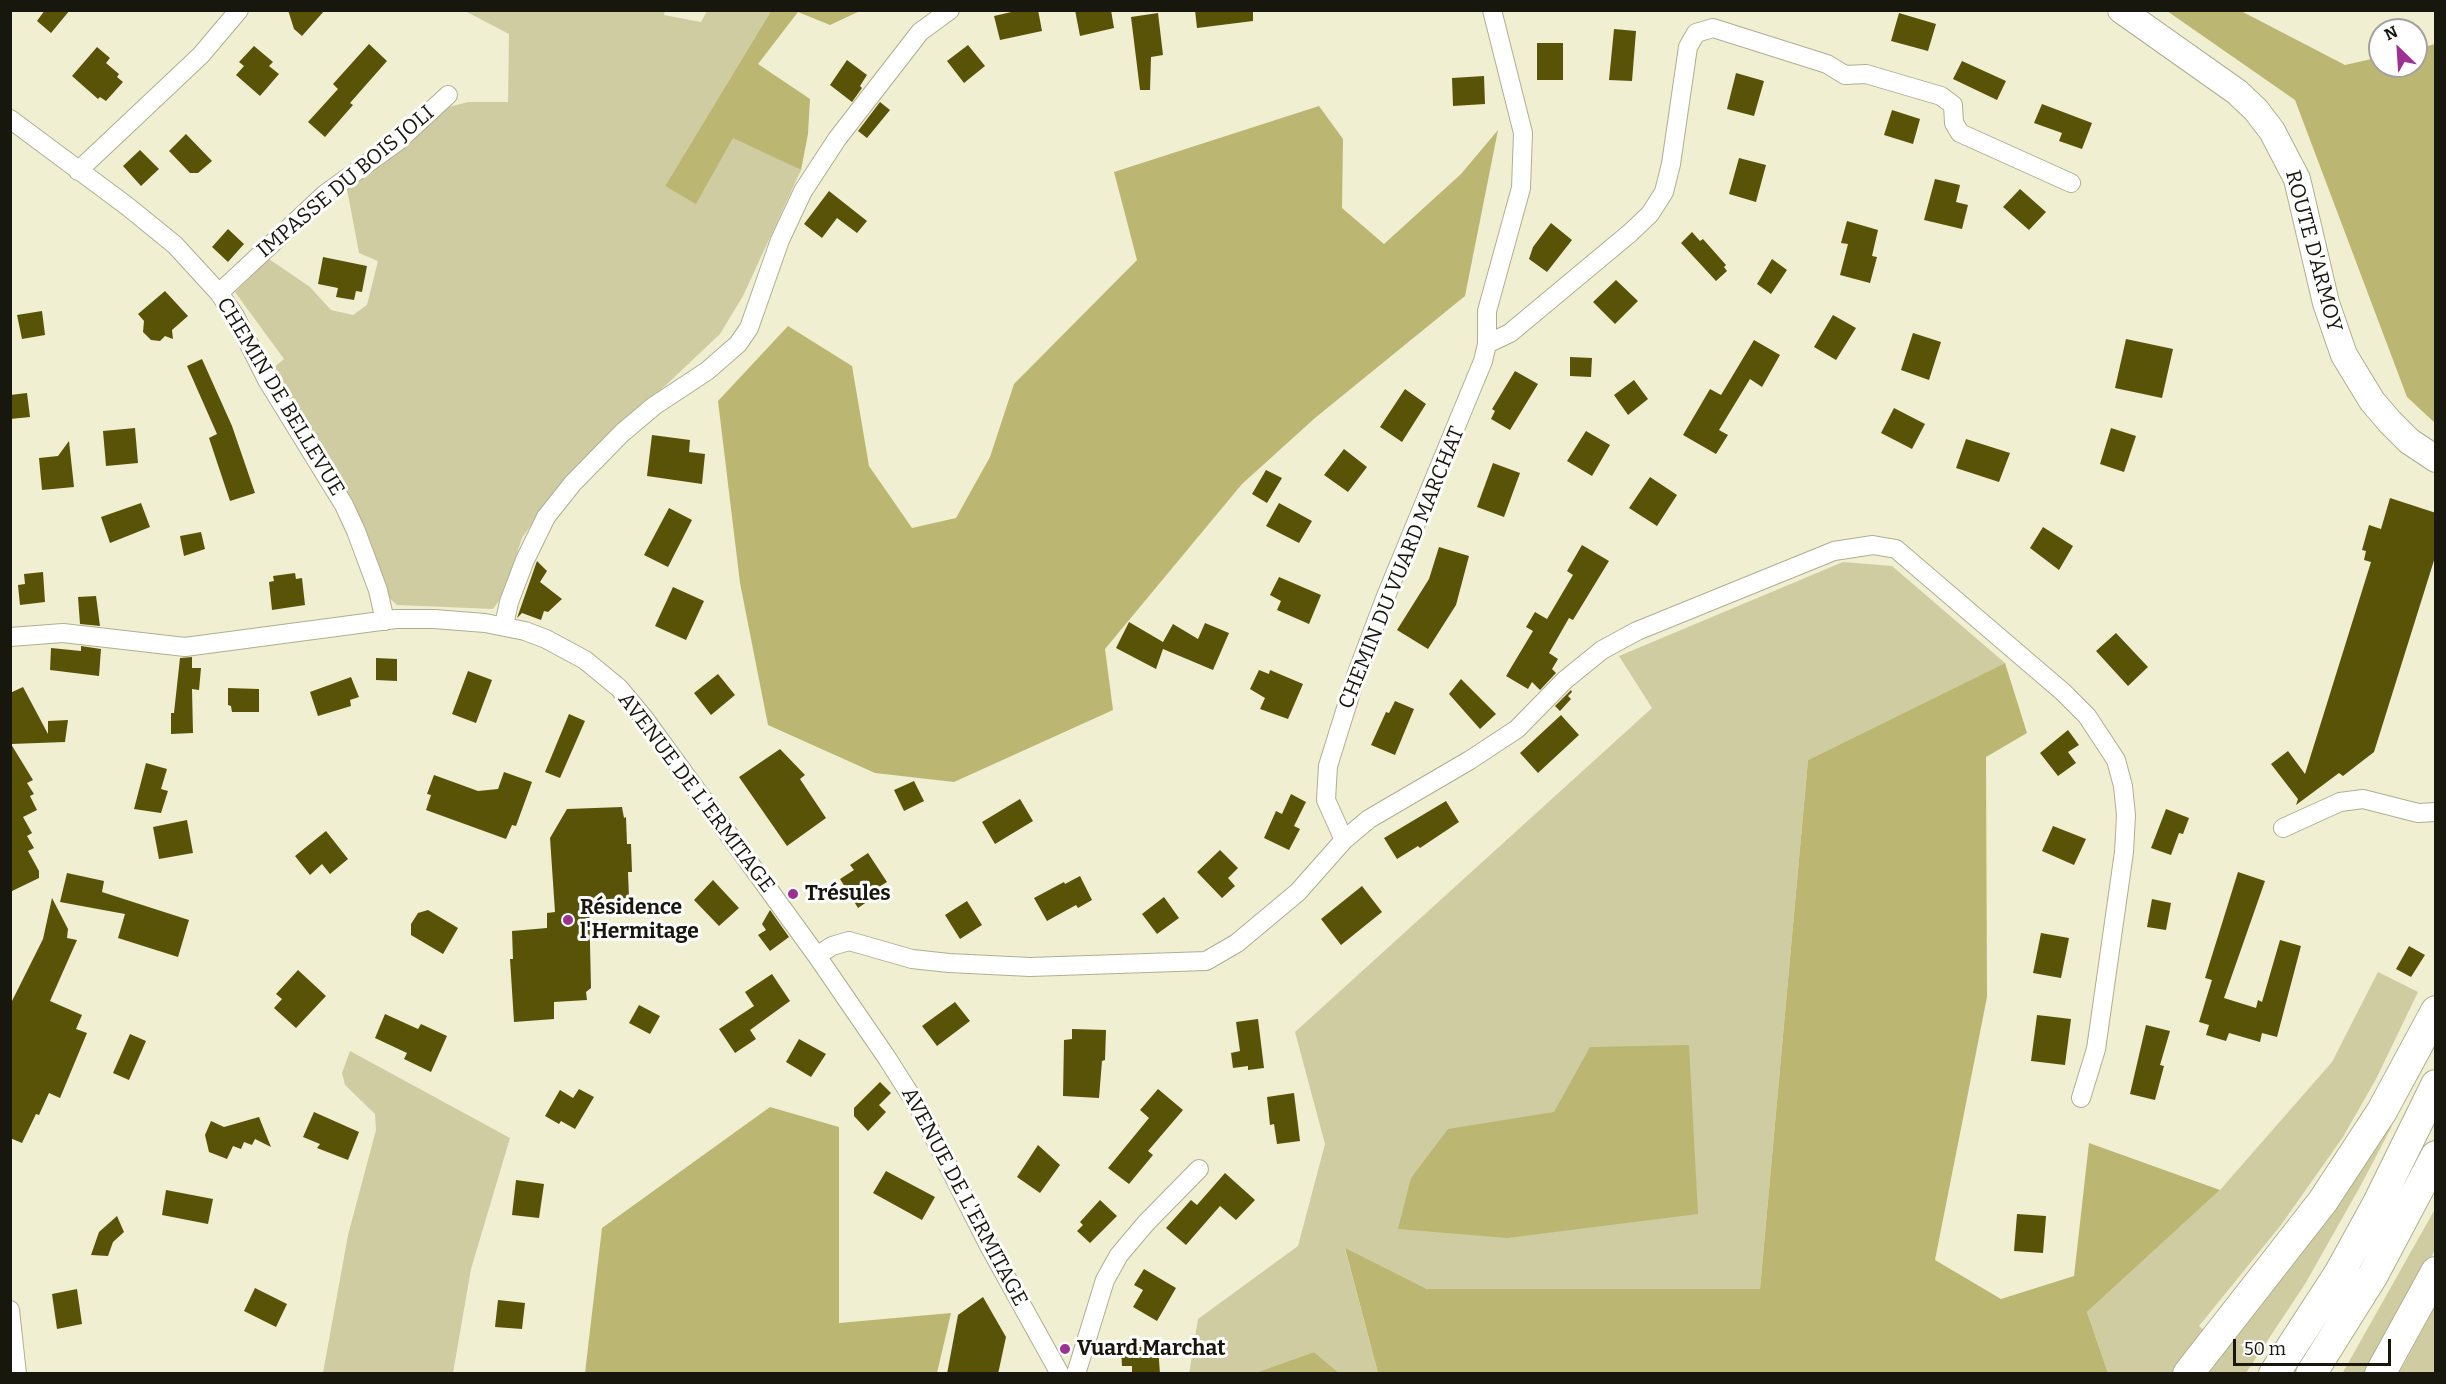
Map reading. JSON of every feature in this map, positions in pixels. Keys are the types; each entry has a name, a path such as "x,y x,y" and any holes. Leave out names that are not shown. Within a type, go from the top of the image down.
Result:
{"highway":[{"path":"2188,1374 2324,1201 2382,1111 2436,1011"},
{"path":"2274,1374 2338,1274 2377,1205 2436,1085"},
{"path":"2311,1374 2373,1275 2436,1156"},
{"path":"2380,1374 2436,1272"}],"main road":[{"name":"ROUTE D'ARMOY","path":"2121,10 2237,92 2256,110 2272,131 2297,179 2326,303 2344,355 2372,401 2390,422 2409,441 2436,459"}],"street":[{"path":"78,171 201,55 239,10"},
{"path":"504,625 509,602 525,560 546,517 573,483 622,433 654,406 707,371 738,344 749,328 780,240 803,191 837,139 920,32 950,10"},
{"name":"CHEMIN DU VUARD MARCHAT","path":"1344,840 1326,800 1328,766 1357,673 1386,596 1476,382 1487,344 1487,311 1521,188 1523,133 1492,10"},
{"path":"1487,344 1510,333 1650,214 1664,192 1671,164 1688,47 1696,33 1713,28 1827,64 1845,75 1866,74 1941,96 1953,105 1954,123 1960,133 2071,183"},
{"name":"IMPASSE DU BOIS JOLI","path":"219,293 325,194 397,142 447,95"},
{"name":"CHEMIN DE BELLEVUE","path":"10,119 127,206 175,245 219,293 235,316 267,380 344,505 378,590 385,621"},
{"path":"817,956 832,946 849,941 912,958 949,963 1030,967 1206,961 1237,943 1298,892 1344,840 1369,819 1470,760 1517,729 1565,680 1602,650 1637,631 1834,551 1873,545 1896,549 2063,692 2087,716 2116,760 2123,786 2126,815 2124,852 2096,1049 2082,1098"},
{"name":"AVENUE DE L'ERMITAGE","path":"10,637 63,633 185,647 385,621 434,619 504,625 536,635 585,660 619,688 644,718 817,956 920,1110 989,1246 1059,1374"},
{"path":"2283,828 2340,802 2363,799 2418,813 2436,812"},
{"path":"1076,1374 1105,1280 1119,1255 1146,1223 1199,1169"},
{"path":"10,1310 16,1374"}],"shaded area":[{"path":"665,10 664,15 701,22 707,11 771,11 665,186 696,203 733,137 801,170 743,296 720,334 556,489 522,538 503,595 493,609 397,605 389,598 357,516 272,369 284,359 235,292 269,259 310,287 331,310 353,315 367,305 378,261 359,253 347,189 441,109 468,102 508,102 509,34 465,11"},
{"path":"771,11 860,11 830,25 798,12 758,64 810,99 808,134 801,170 733,138 696,204 665,186"},
{"path":"2167,11 2241,11 2345,65 2368,60 2368,78 2428,78 2428,46 2435,44 2435,423 2407,397 2295,100"},
{"path":"1319,106 1343,139 1342,208 1384,244 1461,174 1498,130 1465,296 1315,418 1242,484 1105,649 1113,710 954,782 875,773 768,725 740,583 718,401 788,326 852,366 869,466 912,528 956,518 990,457 1014,384 1137,260 1114,172"},
{"path":"1843,562 1892,566 2005,663 1808,760 1760,1289 1427,1289 1345,1249 1378,1373 1339,1373 1314,1352 1255,1373 1189,1374 1198,1319 1298,1246 1325,1144 1295,1032 1652,708 1619,656"},
{"path":"2005,663 2027,733 1986,757 1987,997 1935,1260 2001,1299 2074,1276 2089,1143 2220,1190 2087,1312 2108,1373 1378,1373 1345,1248 1427,1289 1760,1289 1808,760"},
{"path":"2378,972 2418,992 2376,1079 2343,1137 2281,1225 2199,1326 2205,1331 2171,1373 2108,1373 2087,1312 2220,1190 2332,1062"},
{"path":"1689,1045 1698,1214 1507,1238 1398,1229 1411,1178 1448,1129 1554,1112 1590,1047"},
{"path":"350,1051 510,1138 471,1269 453,1373 323,1373 348,1235 376,1130 375,1114 345,1085 342,1073"},
{"path":"770,1107 839,1127 839,1323 951,1313 937,1373 585,1373 602,1228"},
{"path":"2385,1123 2392,1126 2361,1185 2305,1284 2246,1373 2200,1374"},
{"path":"2435,1209 2435,1249 2425,1273 2367,1373 2342,1374"},
{"path":"2435,1306 2435,1373 2398,1373 2403,1366"},
{"path":"1314,1352 1339,1373 1255,1373"}],"building":[{"path":"45,10 70,10 51,33 37,21"},
{"path":"288,10 325,10 302,36 294,29"},
{"path":"1020,10 1038,10 1042,31 1000,40 994,16"},
{"path":"1075,10 1111,10 1114,28 1080,36"},
{"path":"1195,10 1253,10 1253,21 1197,28"},
{"path":"1158,13 1163,55 1151,57 1150,90 1140,90 1131,17"},
{"path":"1899,13 1936,24 1928,51 1891,41"},
{"path":"1614,29 1636,31 1632,81 1609,80"},
{"path":"1537,43 1563,43 1563,80 1537,80"},
{"path":"369,44 387,61 350,103 353,105 325,137 308,122 338,89 333,84"},
{"path":"968,45 985,66 964,83 947,61"},
{"path":"254,46 273,62 269,66 279,74 260,96 236,75 244,66 239,62"},
{"path":"97,47 110,58 106,63 119,74 117,77 123,82 106,101 100,97 98,99 72,76"},
{"path":"847,60 867,75 860,86 862,88 852,102 830,85"},
{"path":"1962,61 2006,81 1997,100 1953,79"},
{"path":"1736,73 1764,81 1754,116 1727,109"},
{"path":"1484,76 1485,104 1453,106 1452,78"},
{"path":"880,102 890,110 867,138 858,131"},
{"path":"2042,104 2092,123 2082,149 2059,141 2062,133 2034,123"},
{"path":"1892,110 1920,119 1913,144 1884,135"},
{"path":"186,134 212,161 198,173 190,173 169,151"},
{"path":"140,150 159,169 141,186 123,166"},
{"path":"1739,158 1766,165 1756,202 1729,194"},
{"path":"1935,179 1960,185 1956,202 1968,205 1962,229 1924,220"},
{"path":"2020,189 2046,212 2029,230 2003,207"},
{"path":"829,191 867,221 857,233 837,218 822,238 804,224"},
{"path":"1847,221 1878,230 1872,256 1877,257 1870,283 1840,275 1848,244 1841,243"},
{"path":"1551,223 1572,240 1547,272 1529,259 1533,247"},
{"path":"228,229 244,244 228,262 212,247"},
{"path":"1692,232 1700,241 1703,239 1726,265 1724,267 1727,271 1716,281 1681,243"},
{"path":"323,257 367,266 362,292 356,291 354,300 336,297 338,288 318,284"},
{"path":"1772,259 1787,270 1771,294 1757,284"},
{"path":"1616,280 1638,301 1615,324 1593,302"},
{"path":"165,291 188,316 172,330 173,339 165,336 160,341 151,340 143,332 144,321 138,314"},
{"path":"42,311 45,335 22,339 17,315"},
{"path":"1833,315 1856,328 1836,360 1814,347"},
{"path":"1913,333 1941,342 1929,380 1901,370"},
{"path":"2126,339 2173,349 2162,398 2115,388"},
{"path":"1754,340 1780,355 1762,387 1750,379 1719,430 1728,435 1716,454 1683,435 1710,389 1721,395"},
{"path":"1570,357 1592,358 1591,377 1570,376"},
{"path":"202,359 232,426 255,493 230,501 209,438 217,434 187,366"},
{"path":"1515,371 1538,384 1510,430 1491,419 1495,411 1492,409"},
{"path":"1634,380 1648,399 1628,415 1614,395"},
{"path":"1405,389 1426,404 1402,442 1380,427"},
{"path":"27,393 30,417 10,419 10,395"},
{"path":"1894,408 1925,424 1912,449 1881,433"},
{"path":"135,428 138,463 106,466 103,431"},
{"path":"2111,428 2136,436 2124,472 2100,464"},
{"path":"1586,431 1610,445 1592,476 1567,461"},
{"path":"652,435 690,440 689,452 705,454 702,484 647,476"},
{"path":"1966,439 2010,453 1999,482 1956,468"},
{"path":"69,441 74,487 42,490 39,458 58,456"},
{"path":"1344,449 1367,467 1348,492 1324,475"},
{"path":"1493,463 1520,473 1504,517 1477,507"},
{"path":"1266,470 1282,478 1267,503 1252,494"},
{"path":"1650,477 1677,495 1657,526 1629,508"},
{"path":"2390,498 2436,513 2436,554 2374,752 2343,776 2339,773 2296,805 2298,799 2271,764 2288,751 2305,774 2371,562 2364,560 2366,551 2362,550 2369,525 2381,529"},
{"path":"141,503 150,527 110,543 101,517"},
{"path":"1279,503 1312,521 1299,543 1266,526"},
{"path":"669,508 692,520 668,567 644,555"},
{"path":"2043,527 2073,546 2059,570 2030,548"},
{"path":"201,532 205,549 184,556 180,536"},
{"path":"1582,545 1609,561 1573,620 1569,618 1549,653 1558,659 1552,669 1556,673 1540,690 1532,682 1528,689 1506,676 1533,631 1526,627 1535,612 1547,619 1573,575 1567,571"},
{"path":"1439,547 1469,556 1456,605 1428,649 1397,630 1429,579"},
{"path":"537,561 547,571 540,582 562,599 548,612 544,611 541,620 522,613 517,618"},
{"path":"43,572 45,602 20,605 18,585 25,584 24,574"},
{"path":"295,573 296,579 302,578 305,605 272,610 269,582 274,581 273,576"},
{"path":"1279,577 1321,595 1309,624 1277,610 1281,601 1270,595"},
{"path":"673,587 704,601 686,640 655,626"},
{"path":"96,596 100,626 80,624 78,597"},
{"path":"1129,622 1163,642 1173,624 1198,639 1205,623 1229,633 1213,670 1163,649 1156,669 1116,648"},
{"path":"2116,633 2148,667 2128,686 2096,651"},
{"path":"81,646 101,649 99,676 50,670 51,648 81,651"},
{"path":"192,657 192,668 201,668 199,690 192,689 193,733 171,734 171,713 174,713 180,658"},
{"path":"376,658 397,659 397,681 376,680"},
{"path":"1259,670 1269,674 1270,670 1303,684 1288,719 1260,709 1265,698 1250,689"},
{"path":"468,671 492,680 476,723 452,714"},
{"path":"718,674 735,695 711,715 694,693"},
{"path":"351,677 359,697 350,700 351,706 318,716 310,692"},
{"path":"1461,679 1496,714 1480,729 1449,694"},
{"path":"23,687 48,734 48,721 68,720 65,742 11,744 33,780 27,783 34,794 30,796 37,810 23,817 32,833 27,836 34,848 28,851 39,871 39,878 10,892 10,693"},
{"path":"228,688 259,689 259,712 232,712 231,706 228,705"},
{"path":"1571,690 1568,696 1571,699 1560,711 1555,706"},
{"path":"1395,701 1414,709 1395,755 1371,745 1386,712 1389,713"},
{"path":"569,714 585,721 560,778 545,772"},
{"path":"1561,715 1579,735 1538,773 1520,753"},
{"path":"2068,730 2079,745 2068,752 2076,763 2058,776 2040,753"},
{"path":"780,749 805,775 800,779 826,818 787,846 739,777"},
{"path":"146,763 167,769 161,789 168,791 161,813 134,809"},
{"path":"504,772 532,782 516,826 512,825 506,839 426,810 431,795 427,794 434,775 478,791 498,789"},
{"path":"914,781 924,801 904,811 894,790"},
{"path":"1291,794 1306,802 1294,826 1300,829 1289,850 1264,838 1276,811 1282,814"},
{"path":"1020,799 1033,821 995,844 982,822"},
{"path":"1446,801 1459,822 1420,848 1418,846 1397,859 1384,838"},
{"name":"Résidence l'Hermitage","path":"622,807 624,818 626,817 627,844 631,844 632,872 628,872 629,898 589,900 591,988 586,992 587,1000 554,1002 554,1019 514,1022 510,959 513,959 512,931 547,928 547,913 555,912 550,838 567,809"},
{"path":"2166,809 2189,818 2183,834 2179,833 2171,855 2151,848"},
{"path":"187,820 193,853 159,859 153,827"},
{"path":"2053,826 2086,839 2074,865 2042,851"},
{"path":"326,831 348,859 330,874 322,864 310,875 295,856"},
{"path":"1220,850 1238,868 1228,878 1235,886 1222,898 1197,872"},
{"path":"868,853 887,882 874,890 877,895 858,908 840,879 854,870 850,865"},
{"path":"2238,872 2265,881 2224,998 2256,1008 2258,1000 2262,1002 2280,940 2301,946 2277,1037 2262,1033 2260,1042 2229,1033 2226,1041 2206,1035 2209,1025 2199,1022 2212,980 2205,978"},
{"path":"67,873 104,881 102,892 189,920 178,957 118,938 125,914 60,902"},
{"path":"1080,876 1092,900 1078,908 1076,905 1047,921 1034,898"},
{"path":"713,880 739,908 719,926 694,900"},
{"path":"1362,886 1382,912 1341,945 1321,919"},
{"path":"1164,897 1179,918 1157,934 1142,914"},
{"path":"52,898 68,929 67,938 77,940 50,1001 82,1015 76,1029 87,1033 60,1098 49,1093 22,1143 10,1138 10,1005 43,939"},
{"path":"2152,899 2171,903 2166,930 2147,927"},
{"path":"967,901 982,925 960,939 945,915"},
{"path":"428,910 458,928 443,954 411,935 411,924 418,913"},
{"path":"770,910 789,937 770,951 758,935 766,930 762,924"},
{"path":"2041,933 2069,938 2061,978 2033,973"},
{"path":"2409,946 2425,955 2411,977 2396,969"},
{"path":"298,970 326,996 296,1028 274,1008 282,999 276,994"},
{"path":"772,974 790,1001 750,1030 756,1039 735,1053 719,1029 754,1006 745,992"},
{"path":"955,1002 970,1021 937,1046 922,1026"},
{"path":"639,1005 660,1016 650,1034 629,1023"},
{"path":"385,1014 418,1029 421,1024 447,1036 431,1072 404,1059 407,1053 375,1038"},
{"path":"2037,1015 2071,1019 2065,1065 2031,1061"},
{"path":"1258,1019 1264,1068 1248,1070 1248,1066 1233,1068 1231,1053 1240,1051 1236,1022"},
{"path":"2146,1025 2170,1031 2160,1065 2164,1066 2155,1100 2130,1094"},
{"path":"1072,1029 1106,1030 1105,1060 1102,1061 1099,1098 1063,1096 1064,1040 1072,1039"},
{"path":"130,1034 146,1041 129,1080 113,1073"},
{"path":"799,1039 826,1054 811,1077 786,1062"},
{"path":"880,1082 891,1093 879,1105 886,1112 868,1131 854,1116 854,1108"},
{"path":"579,1089 594,1097 575,1129 545,1116 560,1090 573,1098"},
{"path":"1158,1089 1183,1110 1148,1151 1153,1155 1129,1184 1108,1168 1149,1118 1140,1110"},
{"path":"1294,1093 1300,1141 1277,1144 1274,1124 1270,1125 1267,1097"},
{"path":"314,1112 359,1132 348,1160 317,1148 320,1144 303,1137"},
{"path":"259,1117 271,1147 255,1139 252,1145 244,1142 241,1149 233,1146 227,1159 209,1152 205,1135 211,1121 224,1127"},
{"path":"1038,1145 1060,1165 1040,1193 1017,1177"},
{"path":"886,1171 935,1197 922,1220 873,1193"},
{"path":"1225,1173 1255,1200 1236,1220 1220,1206 1186,1245 1166,1228 1191,1200 1197,1205"},
{"path":"516,1180 544,1184 539,1218 512,1215"},
{"path":"166,1190 213,1199 208,1224 162,1215"},
{"path":"1100,1200 1117,1216 1090,1243 1077,1231 1083,1225 1080,1222"},
{"path":"2017,1214 2046,1216 2043,1253 2014,1251"},
{"path":"117,1216 124,1232 113,1242 108,1256 91,1255 99,1232"},
{"path":"1144,1269 1176,1288 1157,1321 1133,1307 1143,1290 1134,1285"},
{"path":"255,1288 287,1304 276,1327 244,1311"},
{"path":"77,1289 82,1324 57,1329 52,1294"},
{"path":"983,1297 1006,1337 998,1374 947,1374 958,1315"},
{"path":"498,1300 525,1303 522,1329 495,1327"},
{"path":"1158,1346 1160,1374 1132,1374 1132,1366 1122,1366 1121,1348"}],"place":[{"name":"Trésules","path":"793,894"},
{"name":"Résidence l'Hermitage","path":"568,920"},
{"name":"Vuard Marchat","path":"1065,1349"}]}
